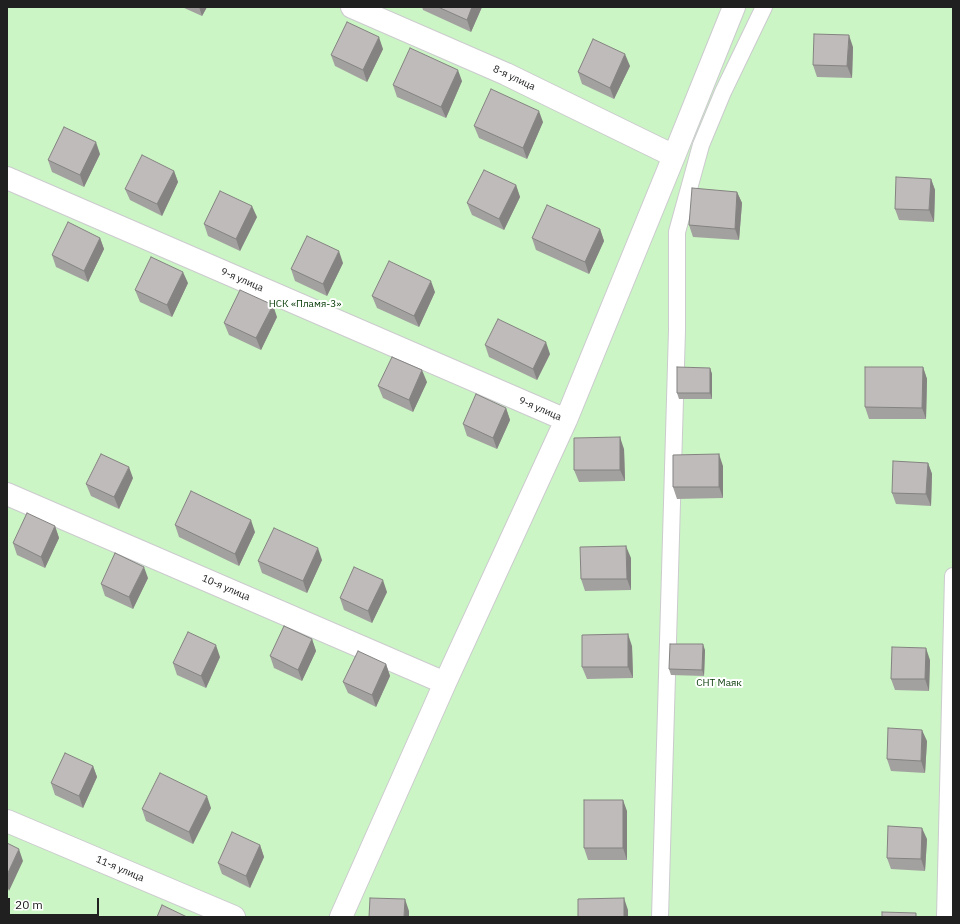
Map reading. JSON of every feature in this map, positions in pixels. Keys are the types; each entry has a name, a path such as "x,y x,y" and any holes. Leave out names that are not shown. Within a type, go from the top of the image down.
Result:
{"street":[{"name":"8-я улица","path":"352,7 506,74 674,156"},
{"path":"341,917 445,683 566,420 734,7"},
{"name":"9-я улица","path":"7,178 566,420"},
{"name":"10-я улица","path":"7,494 445,683"},
{"name":"11-я улица","path":"7,821 234,917"}],"lane":[{"path":"660,917 677,330 677,232 701,146 723,92 764,7"},
{"path":"945,917 953,576"}],"green space":[{"path":"7,7 953,7 953,917 7,917"}],"building":[{"path":"438,7 472,7 467,20"},
{"path":"347,22 379,37 363,70 331,55"},
{"path":"814,34 849,35 847,66 813,65"},
{"path":"593,39 625,54 610,88 578,72"},
{"path":"410,48 458,70 441,107 393,85"},
{"path":"491,89 539,111 523,148 474,126"},
{"path":"64,127 96,142 80,175 48,160"},
{"path":"142,155 174,171 157,204 125,189"},
{"path":"484,170 516,185 499,219 467,203"},
{"path":"896,177 931,179 929,210 895,209"},
{"path":"692,188 737,192 735,229 689,225"},
{"path":"220,191 252,206 236,239 204,224"},
{"path":"547,205 600,229 585,262 532,238"},
{"path":"68,222 100,238 84,271 52,255"},
{"path":"307,236 339,251 323,284 291,269"},
{"path":"151,257 183,272 167,305 135,290"},
{"path":"389,261 431,281 414,316 372,296"},
{"path":"240,290 273,305 256,338 224,323"},
{"path":"498,319 546,342 533,369 485,345"},
{"path":"392,357 422,370 409,400 378,386"},
{"path":"677,367 710,368 710,393 677,393"},
{"path":"865,367 923,367 922,408 865,407"},
{"path":"476,394 506,408 493,438 463,424"},
{"path":"620,437 620,470 574,470 574,438"},
{"path":"101,454 129,467 114,497 86,484"},
{"path":"719,454 719,487 673,487 673,455"},
{"path":"893,461 928,463 926,494 892,493"},
{"path":"191,491 251,520 235,554 175,525"},
{"path":"27,513 55,526 41,557 13,543"},
{"path":"274,528 318,548 303,581 258,561"},
{"path":"626,546 627,579 581,579 580,547"},
{"path":"115,553 144,567 129,597 101,584"},
{"path":"354,567 383,580 368,611 340,598"},
{"path":"284,626 312,639 298,670 270,656"},
{"path":"188,632 216,645 201,676 173,663"},
{"path":"628,634 628,667 582,667 582,635"},
{"path":"670,644 703,644 702,670 669,669"},
{"path":"892,647 926,648 925,679 891,679"},
{"path":"358,651 386,664 372,695 343,682"},
{"path":"888,728 922,730 921,761 887,759"},
{"path":"65,753 93,766 79,796 51,783"},
{"path":"160,773 207,796 189,832 142,809"},
{"path":"584,800 623,800 623,848 584,848"},
{"path":"888,826 922,828 921,859 887,858"},
{"path":"232,832 260,845 246,876 218,863"},
{"path":"7,843 19,849 7,875"},
{"path":"370,898 405,899 404,917 369,917"},
{"path":"624,898 624,917 578,917 578,899"},
{"path":"162,905 187,917 157,917"},
{"path":"882,912 916,913 916,917 882,917"}],"park label":[{"name":"НСК «Пламя-3»","path":"305,304"},
{"name":"СНТ Маяк","path":"719,683"}]}
